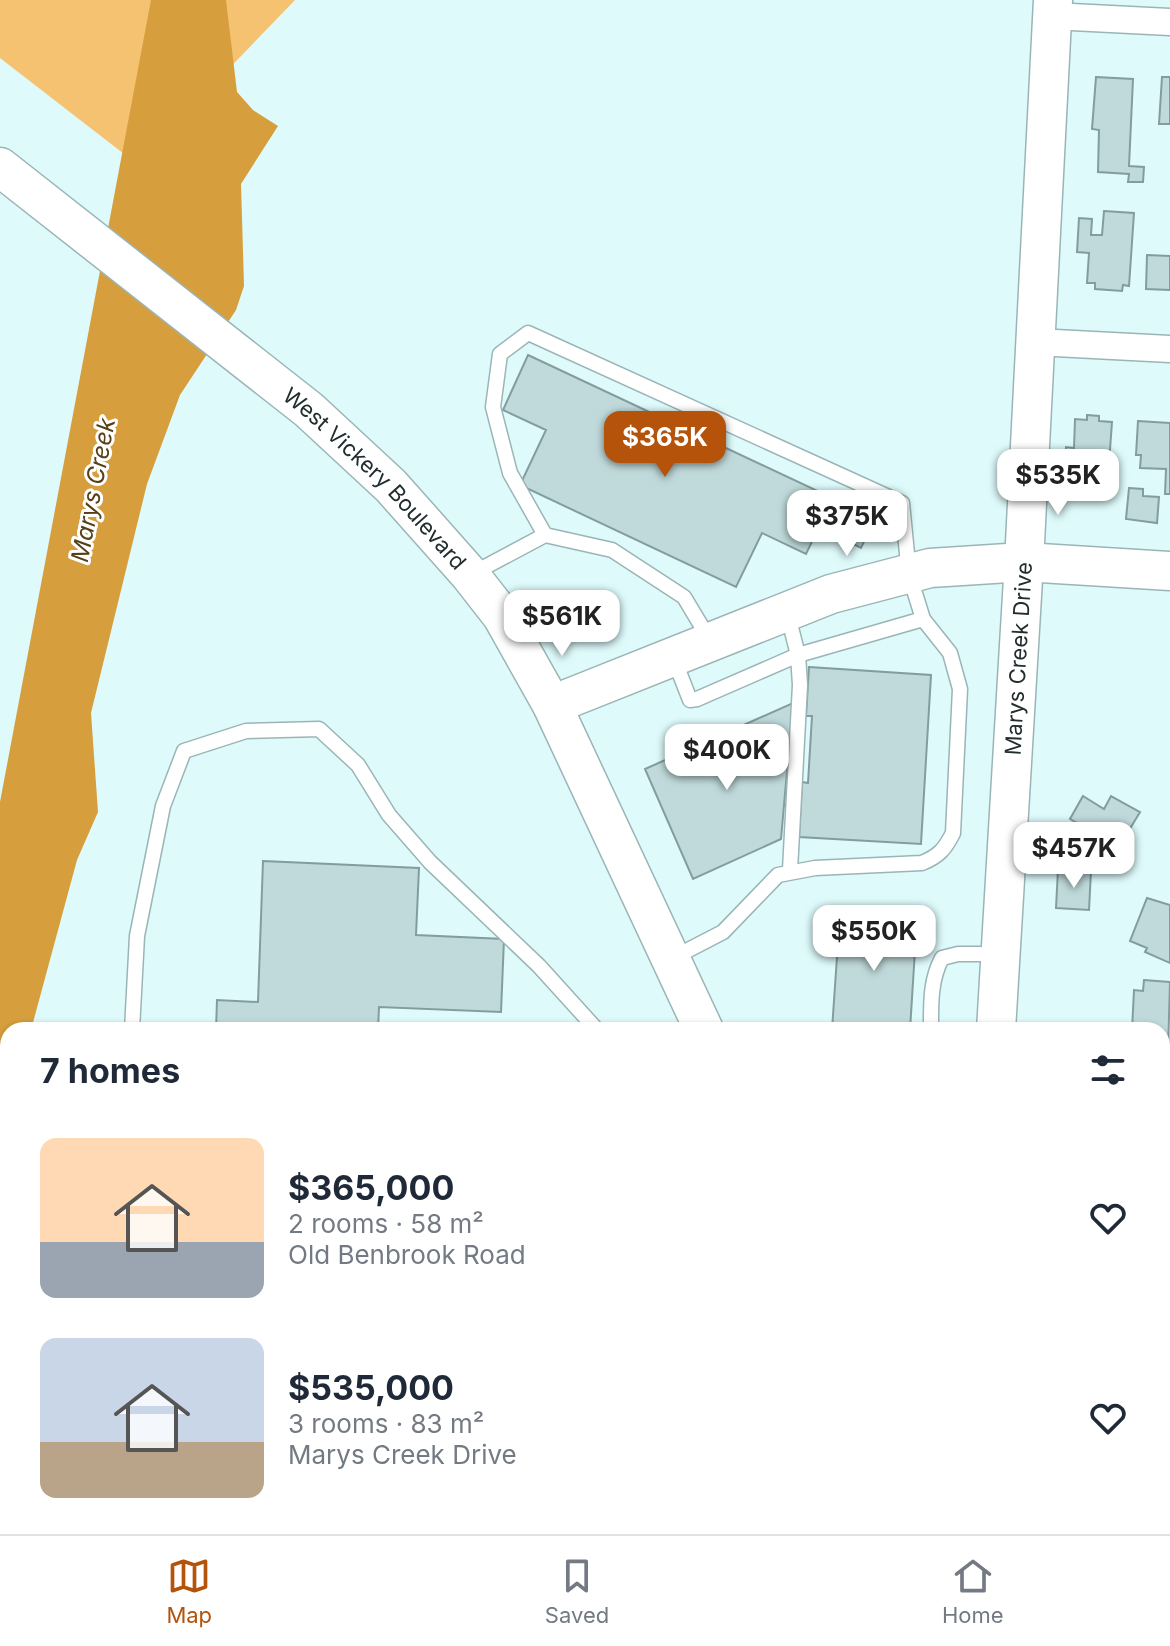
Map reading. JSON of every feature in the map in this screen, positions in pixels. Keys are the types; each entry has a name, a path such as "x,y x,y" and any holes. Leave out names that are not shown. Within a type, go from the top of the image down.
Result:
{"street":[{"path":"1053,8 1170,22"},
{"name":"Marys Creek Drive","path":"997,1022 1053,8"},
{"name":"West Vickery Boulevard","path":"0,167 309,410 391,486 470,575 502,616 552,705 700,1022"},
{"path":"1036,342 1170,349"},
{"path":"552,705 831,594 930,568 1024,562 1170,571"}],"lane":[{"path":"545,535 510,473 493,407 500,354 528,333 902,503 909,574 923,619 950,653 960,689 953,833 946,848 937,857 922,863 790,870 778,875 723,932 671,959"},
{"path":"470,575 545,535 612,550 684,597 711,642"},
{"path":"786,612 798,655 800,685 790,870"},
{"path":"673,657 690,700 697,699 798,655 923,619"},
{"path":"132,1022 137,936 163,806 184,751 246,731 319,729 358,765 389,815 430,862 539,966 590,1022"},
{"path":"931,1022 935,970 942,958 958,954 1001,954"}],"shaded area":[{"path":"0,0 295,0 137,164 0,58"}],"water":[{"name":"Marys Creek","path":"151,0 226,0 237,92 253,110 278,126 241,184 244,286 236,310 180,395 147,484 91,713 98,812 77,860 33,1022 0,1022 0,802"}],"building":[{"path":"1096,77 1133,79 1129,166 1144,167 1143,182 1128,182 1129,174 1098,172 1099,130 1092,129"},
{"path":"1162,77 1170,77 1170,124 1159,124"},
{"path":"1104,211 1134,213 1129,286 1123,285 1122,291 1095,289 1095,283 1087,283 1089,253 1077,252 1079,218 1092,219 1091,235 1102,235"},
{"path":"1147,255 1170,256 1170,290 1146,289"},
{"path":"528,355 875,518 861,548 819,527 806,554 762,533 736,587 520,485 546,430 503,410"},
{"path":"1087,415 1099,416 1099,421 1112,422 1108,477 1091,476 1090,491 1063,490 1066,447 1074,448 1075,419 1087,420"},
{"path":"1138,421 1170,423 1170,494 1165,494 1166,469 1140,468 1141,455 1136,455"},
{"path":"1129,488 1143,489 1143,496 1159,497 1157,523 1126,519"},
{"path":"809,667 931,675 921,844 799,837 802,782 808,783 812,716 806,716"},
{"path":"793,703 781,839 693,879 645,769"},
{"path":"1083,796 1104,809 1111,796 1140,812 1119,847 1070,819"},
{"path":"263,861 419,868 416,935 504,939 501,1012 379,1007 378,1022 216,1022 217,1000 258,1002"},
{"path":"1058,869 1091,871 1089,910 1056,908"},
{"path":"1147,898 1170,905 1170,963 1145,952 1147,948 1130,941"},
{"path":"840,913 917,918 910,1022 833,1022"},
{"path":"1144,980 1170,982 1169,1022 1132,1022 1134,990 1143,991"}]}
